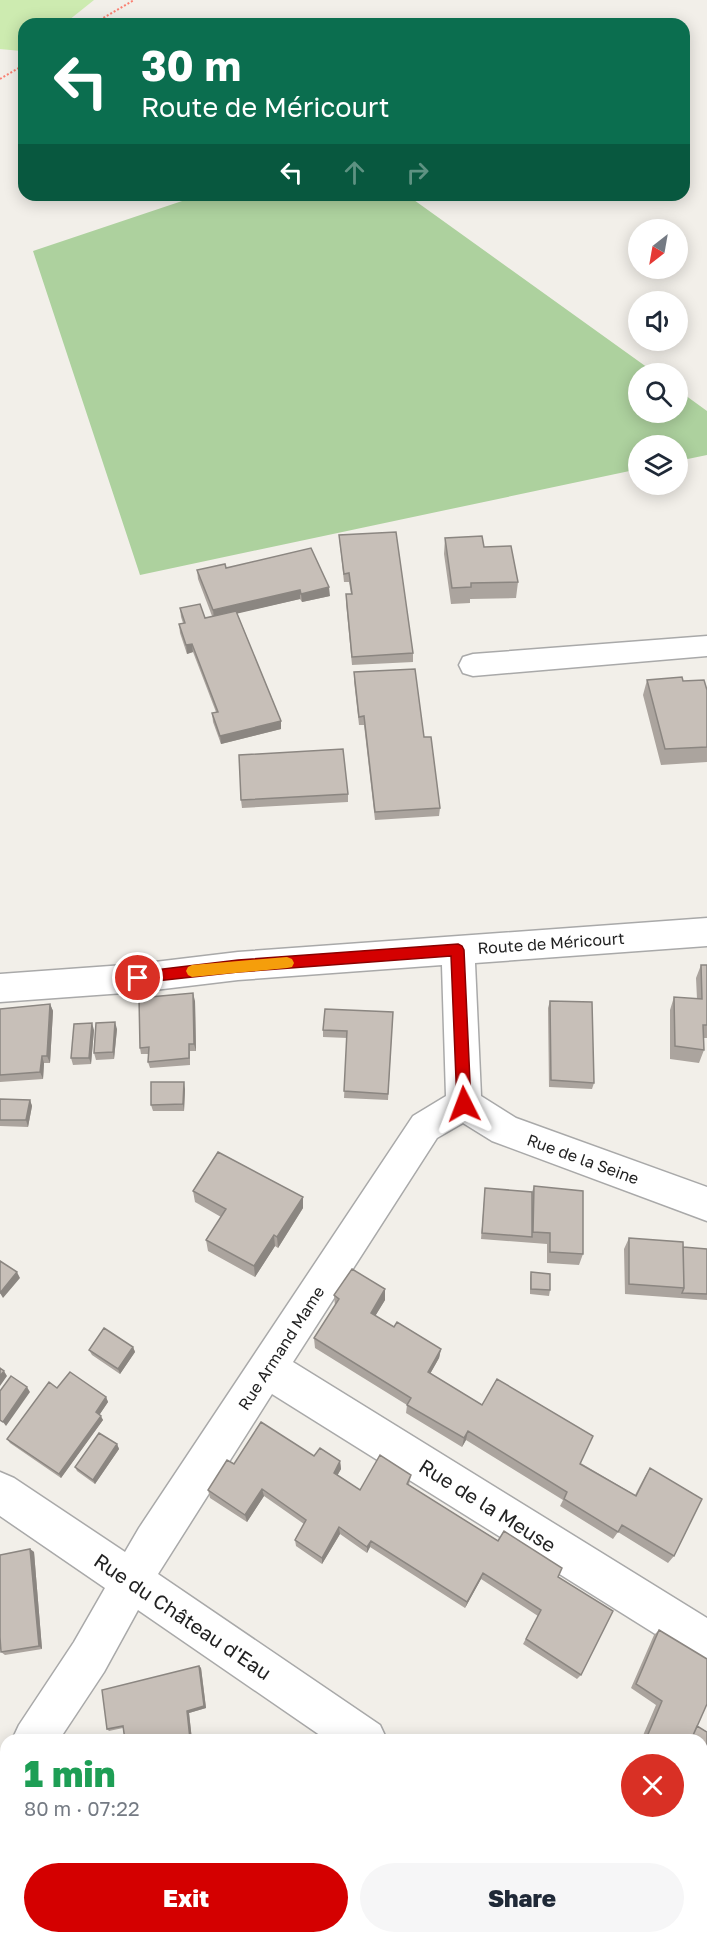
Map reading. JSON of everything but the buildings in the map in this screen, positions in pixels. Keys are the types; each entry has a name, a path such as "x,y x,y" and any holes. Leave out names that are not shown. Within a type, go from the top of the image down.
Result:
{"street":[{"path":"473,665 707,646"},
{"name":"Route de Méricourt","path":"0,988 138,978 238,966 707,932"},
{"path":"458,950 464,1104"},
{"name":"Rue de la Seine","path":"464,1104 504,1130 707,1204"},
{"name":"Rue Armand Mame","path":"38,1734 89,1657 153,1542 425,1127 464,1104"},
{"name":"Rue de la Meuse","path":"268,1369 707,1642"},
{"name":"Rue du Château d'Eau","path":"0,1492 356,1734"}],"path":[{"path":"103,18 134,0"},
{"path":"0,79 18,68"}],"green space":[{"path":"0,0 94,0 72,18 18,18 18,51 0,49"},
{"path":"182,201 415,201 641,363 628,363 628,423 688,423 688,397 707,411 707,455 688,459 688,435 628,435 628,471 140,575 33,251"}],"slow traffic":[{"path":"192,971 287,963"}],"route":[{"path":"138,978 238,966 458,950 464,1104"}]}
